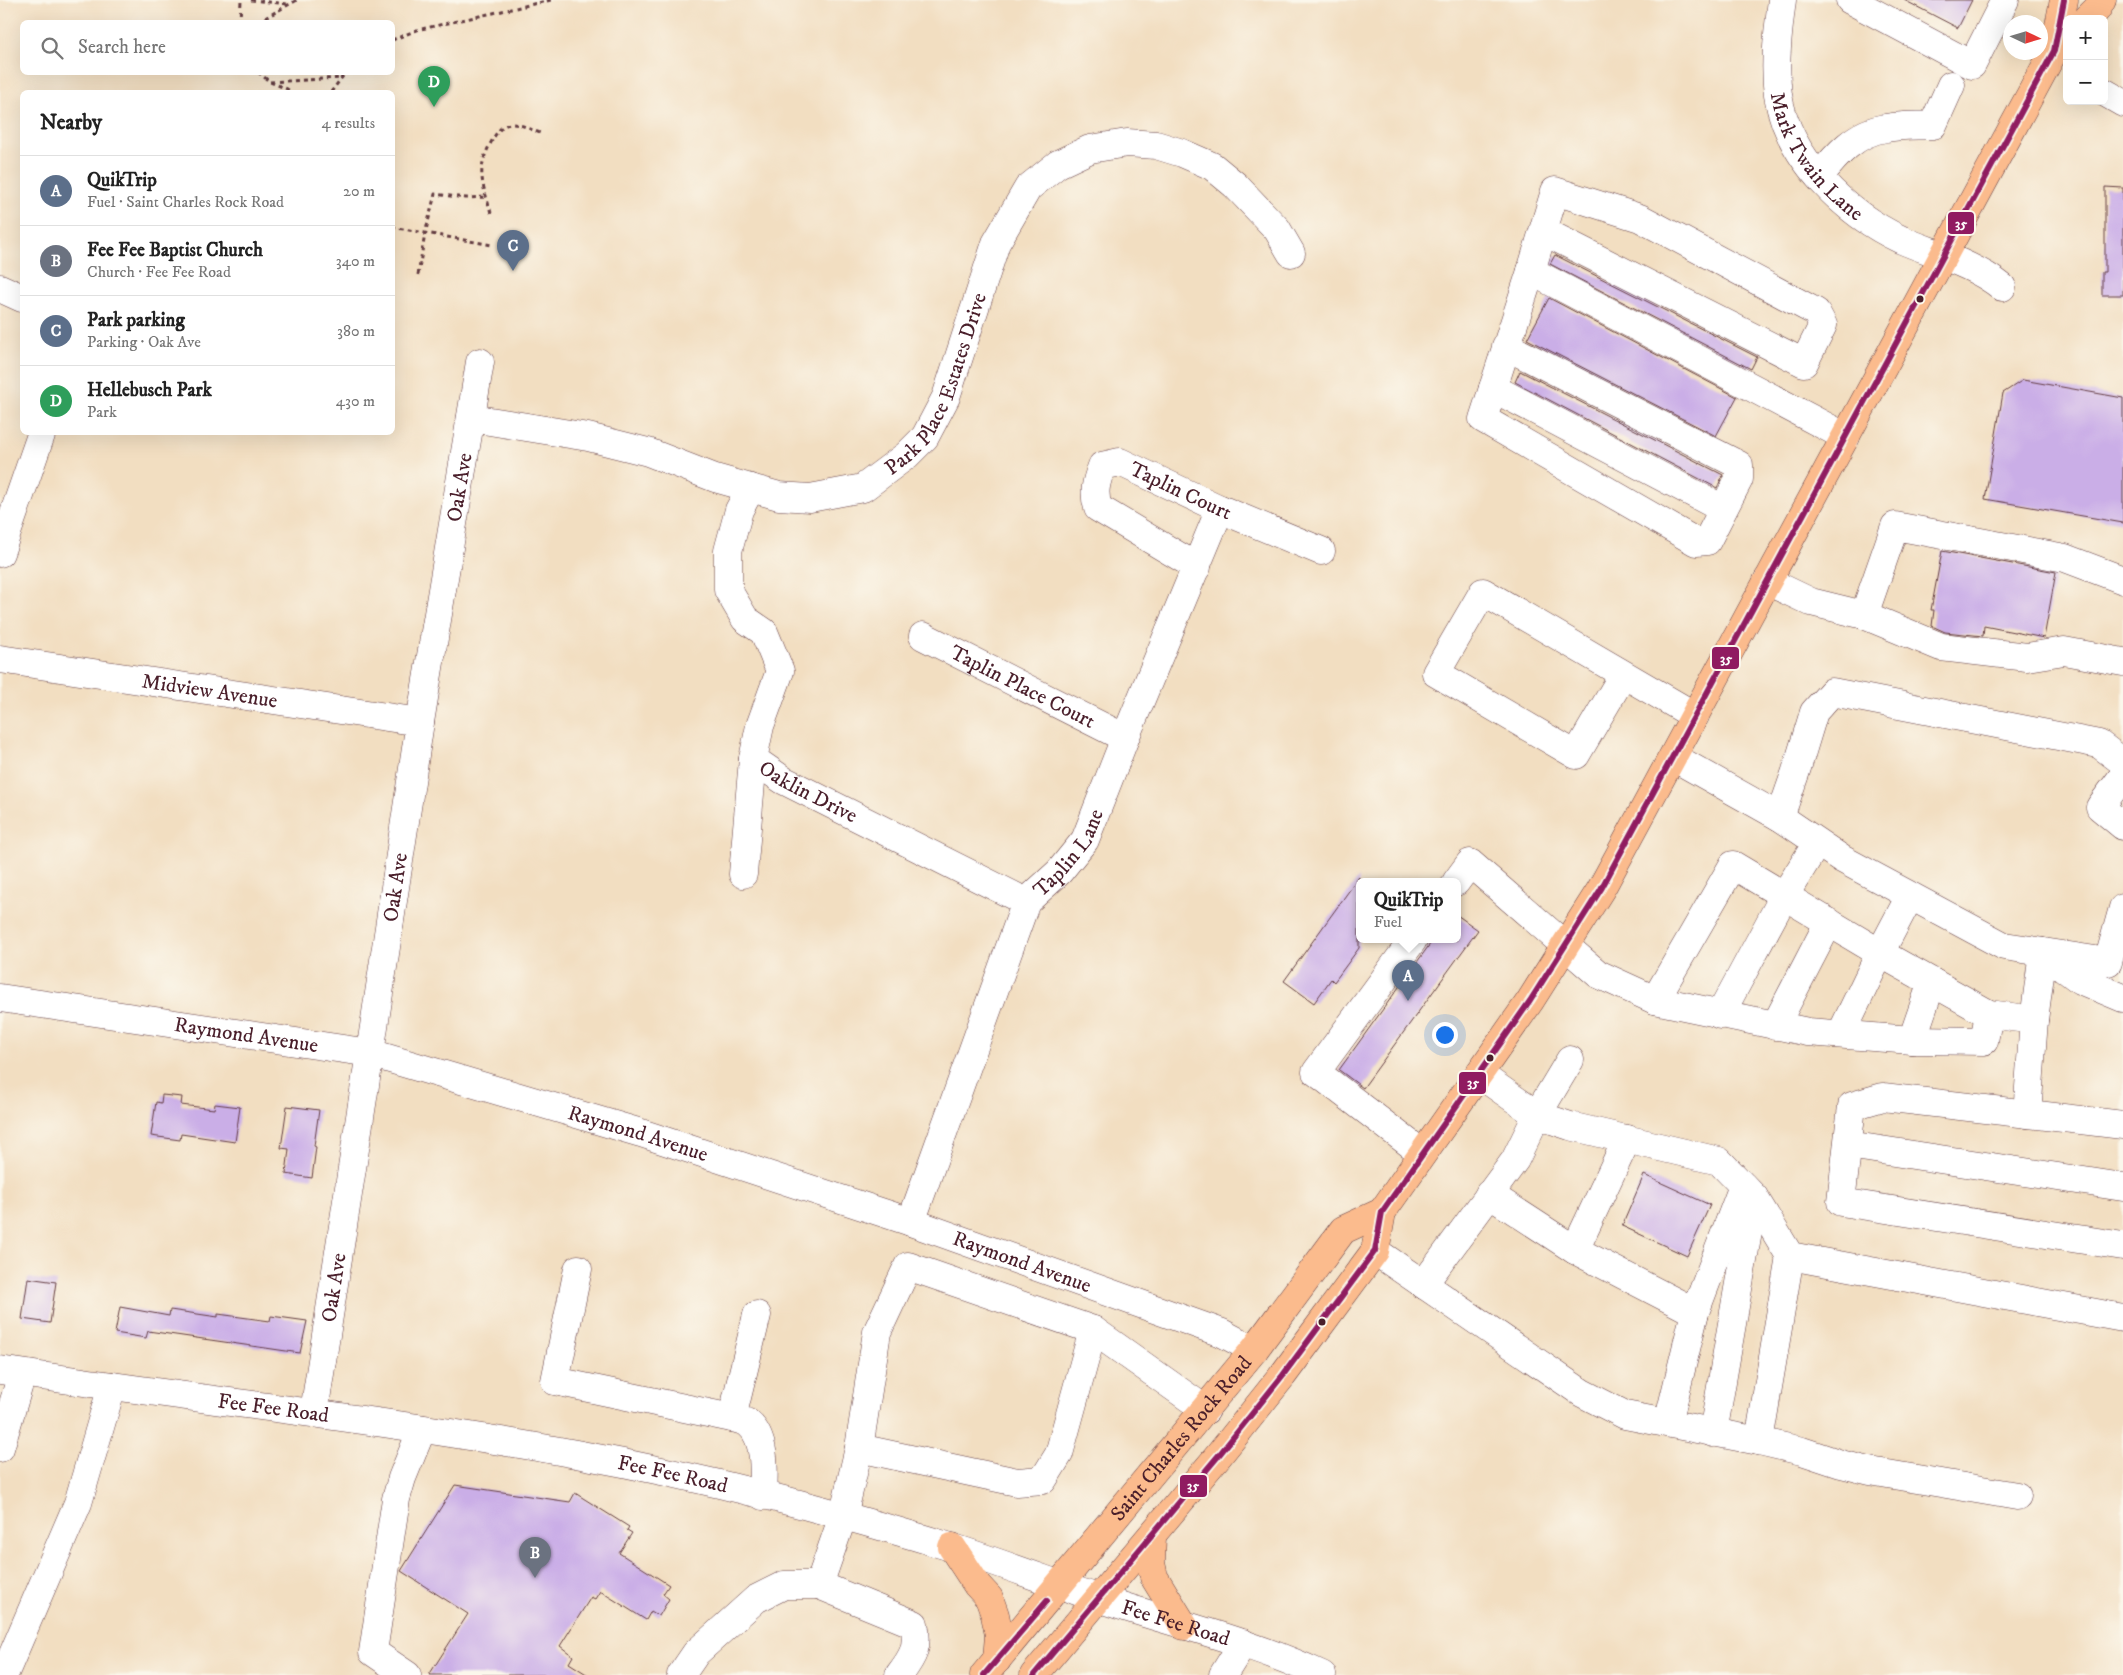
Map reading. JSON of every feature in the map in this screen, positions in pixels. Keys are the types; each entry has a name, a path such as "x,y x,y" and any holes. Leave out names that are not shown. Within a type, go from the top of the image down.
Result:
{"main road":[{"name":"Saint Charles Rock Road","path":"1034,1675 1283,1375 1375,1251 1382,1212 1479,1074 1566,945 1601,889 1943,256 2062,51 2064,0"},
{"path":"2091,15 2102,0"},
{"name":"Saint Charles Rock Road","path":"991,1668 1206,1410 1254,1350 1343,1230 1382,1212"},
{"path":"1152,1535 1151,1562 1154,1577 1184,1626"},
{"path":"952,1548 988,1598 992,1607 999,1635 991,1668"}],"street":[{"name":"Mark Twain Lane","path":"1782,0 1777,38 1778,95 1784,121 1809,166 1851,210 1888,233 1985,275 2002,287"},
{"path":"1850,0 1972,65 2005,0"},
{"path":"1819,178 1836,156 1848,145 1866,134 1889,127 1933,126 1951,85"},
{"path":"2108,94 2123,103"},
{"name":"Park Place Estates Drive","path":"472,418 597,439 648,452 715,478 779,496 810,498 864,488 913,449 925,437 946,397 996,244 1028,188 1058,164 1090,149 1127,143 1156,145 1182,153 1212,166 1234,185 1277,229 1291,253"},
{"path":"1506,346 1739,466 1739,479 1707,541 1696,542 1483,419 1506,346 1531,271 1543,231 1555,191 1640,218 1816,312 1823,326 1804,363 1543,231"},
{"path":"1531,271 1846,438"},
{"path":"0,288 20,297"},
{"name":"Oak Ave","path":"314,1412 420,722 480,362"},
{"path":"1493,388 1723,510"},
{"path":"0,553 41,435"},
{"name":"Taplin Court","path":"1197,566 1098,508 1094,495 1096,482 1102,466 1120,462 1220,509 1321,551"},
{"name":"Oaklin Drive","path":"751,488 739,510 728,551 728,590 745,619 764,632 780,671 760,726 753,759 783,780 1026,902"},
{"name":"Taplin Lane","path":"911,1222 1026,902 1059,872 1086,840 1125,738 1220,509"},
{"path":"1864,615 1895,526 2065,558 2123,580"},
{"path":"1767,581 1811,602 1864,615 1941,647 2027,657 2064,651 2123,662"},
{"path":"1622,675 1576,755 1436,673 1483,592 1695,716"},
{"name":"Taplin Place Court","path":"923,636 1125,738"},
{"name":"Midview Avenue","path":"0,659 420,722"},
{"path":"1780,817 1814,712 1832,692 2099,744 2123,762"},
{"path":"1673,757 1780,817 1842,860 2004,946 2108,962 2123,908"},
{"path":"743,874 753,759"},
{"path":"2123,776 2100,807 2123,826"},
{"path":"1720,1015 1784,896 1817,843"},
{"path":"1459,878 1470,863 1598,974 1655,1000 1808,1032 1912,1040 1984,1041 1989,1014"},
{"path":"1655,1000 1733,865 1880,953 1989,1014 2034,1020"},
{"path":"1841,1034 1910,896"},
{"path":"1775,1026 1829,922"},
{"path":"1411,943 1316,1072 1422,1153"},
{"path":"2043,952 2080,980 2123,998"},
{"path":"2028,1114 2034,1020 2043,952"},
{"path":"1912,1040 1932,982"},
{"name":"Raymond Avenue","path":"0,998 370,1053 641,1133 911,1222 1222,1333 1254,1350"},
{"path":"1423,1285 1515,1160 1537,1116 1570,1060"},
{"path":"1479,1074 1537,1116 1570,1126 1719,1161 1749,1192 1790,1256 1759,1441"},
{"path":"2123,1125 1882,1097 1852,1106 1841,1202 2123,1246"},
{"path":"1575,1250 1627,1139"},
{"path":"1848,1145 2123,1187"},
{"path":"1668,1423 1695,1312 1749,1192"},
{"path":"1713,1433 1749,1192"},
{"path":"1489,1194 1575,1250 1695,1312"},
{"path":"1375,1251 1582,1393 1625,1415 1759,1441 1802,1451 1870,1471 2016,1496"},
{"path":"1790,1256 2123,1318"},
{"path":"819,1585 843,1516 858,1448 877,1332 908,1266 1093,1330 1206,1410"},
{"path":"578,1269 555,1381 748,1423 759,1440 765,1462 764,1496"},
{"path":"732,1418 756,1314"},
{"path":"858,1448 1017,1482 1043,1480 1059,1454 1093,1330"},
{"path":"0,1448 11,1372"},
{"name":"Fee Fee Road","path":"11,1372 314,1412 576,1454 702,1480 843,1516 952,1548 1098,1598 1242,1644 1285,1659 1322,1675"},
{"path":"4,1675 78,1504 112,1386"},
{"path":"407,1675 369,1664 396,1499 402,1478 422,1429"},
{"path":"681,1675 696,1653 756,1599 784,1585 819,1585 914,1624 917,1638 915,1649 910,1662 899,1675"},
{"path":"1224,1675 1242,1644"}],"path":[{"path":"240,20 241,0"},
{"path":"251,0 288,4"},
{"path":"261,20 297,0"},
{"path":"395,39 417,30 551,0"},
{"path":"262,75 270,82 290,90"},
{"path":"332,90 344,75"},
{"path":"270,82 341,78"},
{"path":"491,213 482,179 482,162 497,132 508,124 520,125 543,134"},
{"path":"418,275 424,234 435,194 466,198 486,197"},
{"path":"395,228 492,245"}],"building":[{"path":"1904,0 1972,0 1958,28"},
{"path":"2105,187 2123,188 2123,295 2102,295 2102,272 2105,272"},
{"path":"1555,255 1757,357 1751,369 1550,264"},
{"path":"1549,298 1737,397 1716,436 1527,339"},
{"path":"1520,371 1723,475 1717,488 1515,382"},
{"path":"2023,380 2123,398 2123,523 1985,499 2003,393"},
{"path":"1942,551 2056,572 2044,638 1984,626 1983,636 1945,632 1932,626 1934,610 1931,610"},
{"path":"1356,881 1356,943 1359,943 1359,948 1334,982 1331,979 1314,1003 1284,981"},
{"path":"1461,918 1478,930 1363,1088 1339,1070 1431,943 1461,943"},
{"path":"162,1095 182,1097 181,1105 214,1109 215,1104 240,1107 235,1142 181,1134 180,1140 151,1136 156,1102 161,1103"},
{"path":"287,1106 319,1110 312,1178 286,1174 289,1149 281,1148"},
{"path":"1644,1175 1710,1205 1687,1256 1622,1226"},
{"path":"28,1278 56,1282 50,1323 22,1319"},
{"path":"120,1307 169,1316 170,1310 218,1317 218,1314 270,1321 271,1316 307,1321 300,1353 148,1331 146,1338 115,1333"},
{"path":"455,1485 570,1502 575,1493 629,1527 627,1530 632,1533 619,1553 669,1585 663,1594 669,1599 659,1616 651,1611 646,1620 600,1591 595,1599 591,1597 560,1646 573,1656 569,1663 588,1675 429,1675 468,1614 401,1571"}],"transit line":[{"name":"35","path":"1034,1675 1219,1455 1283,1375 1375,1251 1382,1212 1530,1001 1601,889 2054,51 2064,0"},
{"name":"35","path":"984,1675 1047,1601"}],"place":[{"name":"Hellebusch Park","path":"434,107"},
{"name":"Park parking","path":"513,271"},
{"name":"QuikTrip","path":"1408,1001"},
{"name":"Fee Fee Baptist Church","path":"535,1578"}]}
